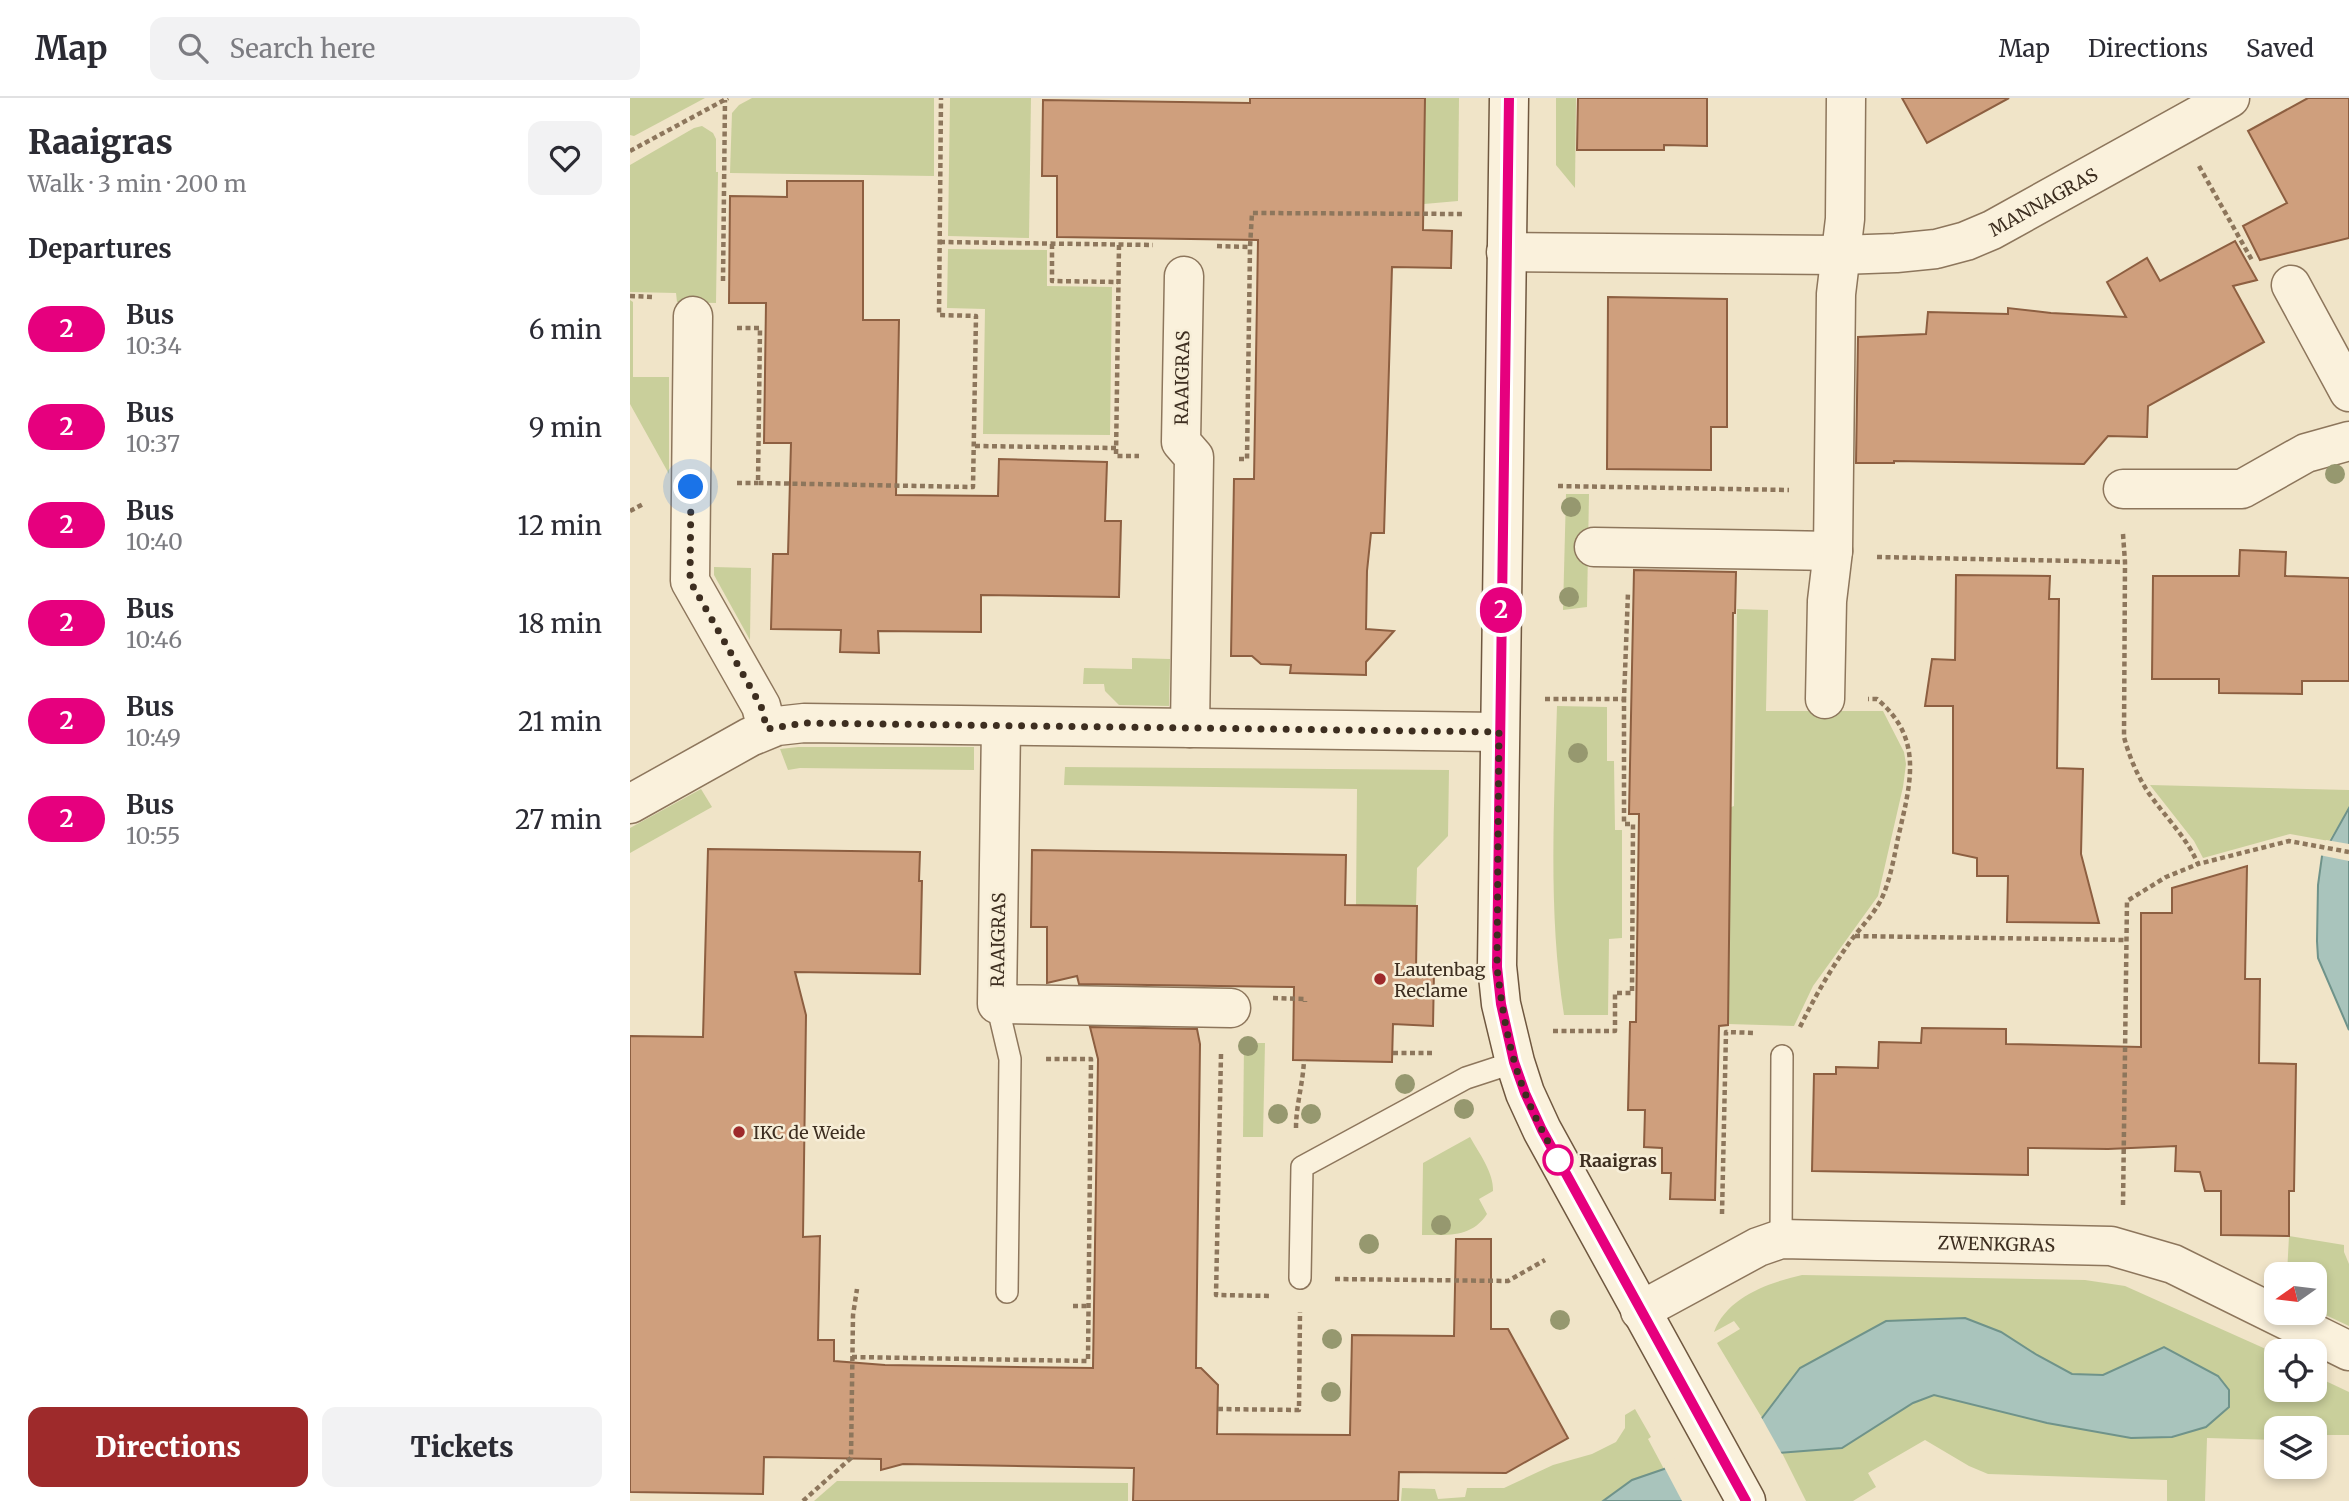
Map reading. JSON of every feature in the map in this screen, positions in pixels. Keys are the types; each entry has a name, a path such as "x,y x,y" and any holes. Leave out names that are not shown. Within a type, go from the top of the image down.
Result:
{"street":[{"path":"1509,98 1499,732 1497,967 1501,1004 1514,1062 1542,1130 1746,1501"},
{"path":"1825,699 1827,601 1833,551 1836,294 1845,219 1846,98"},
{"name":"MANNAGRAS","path":"1506,252 1840,255 1936,249 1992,230 2230,98"},
{"name":"RAAIGRAS","path":"1184,276 1181,442 1194,457 1190,728"},
{"path":"2275,279 2349,392"},
{"path":"693,316 690,581 761,706 767,729"},
{"path":"2123,489 2242,489 2306,453 2349,440"},
{"path":"1611,547 1833,551"},
{"path":"630,804 767,729 804,723 1499,732"},
{"name":"RAAIGRAS","path":"1002,726 997,1004 1226,1008"},
{"name":"ZWENKGRAS","path":"1640,1311 1758,1248 1781,1239 2111,1245 2173,1264 2349,1351"}],"lane":[{"path":"997,1004 1010,1059 1007,1292"},
{"path":"1781,1239 1782,1056"},
{"path":"1300,1287 1302,1167 1466,1078 1514,1062"}],"path":[{"path":"735,328 760,328 758,483 973,487 976,316 939,315 941,98"},
{"path":"630,151 726,99 723,289"},
{"path":"2197,163 2275,279"},
{"path":"1236,458 1247,459 1252,214 1465,214"},
{"path":"940,242 1158,245"},
{"path":"1052,244 1052,281 1118,282"},
{"path":"1119,245 1116,456 1144,456"},
{"path":"1211,246 1250,247"},
{"path":"975,446 1116,448"},
{"path":"1559,486 1833,491"},
{"path":"2123,489 2124,737 2128,753 2147,790 2191,846 2199,864"},
{"path":"1553,1031 1615,1031 1615,993 1632,993 1633,824 1624,824 1624,699 1611,547"},
{"path":"1887,557 2125,562"},
{"path":"1540,699 1624,699"},
{"path":"1797,1033 1814,998 1882,897 1893,862 1912,771 1910,751 1903,732 1897,720 1877,699 1825,699"},
{"path":"2123,1214 2127,901 2166,877 2199,864 2289,841 2349,852"},
{"path":"1854,936 2126,940"},
{"path":"1226,1008 1216,1295 1300,1287 1508,1281 1545,1260"},
{"path":"1722,1219 1726,1032 1760,1033"},
{"path":"1392,1053 1444,1053"},
{"path":"1302,1167 1296,1129 1296,1106 1303,1086 1304,1060"},
{"path":"1217,1409 1299,1410 1300,1287"},
{"path":"803,1501 851,1458 853,1315 858,1289"},
{"path":"1073,1306 1089,1306"}],"green space":[{"path":"630,98 705,98 634,136 630,135"},
{"path":"752,98 934,98 934,176 730,173 732,113 739,105"},
{"path":"950,98 1031,98 1029,238 948,236"},
{"path":"1425,98 1459,98 1458,201 1424,204"},
{"path":"1556,98 1576,98 1575,188 1556,165"},
{"path":"702,126 713,133 716,139 716,303 677,302 676,293 630,292 630,165"},
{"path":"948,249 1047,250 1047,286 1112,287 1110,435 983,434 985,309 947,308"},
{"path":"630,300 633,302 633,377 669,377 669,474 630,404"},
{"path":"1566,494 1589,494 1587,607 1563,610"},
{"path":"714,567 751,568 750,640 714,575"},
{"path":"1737,609 1768,610 1766,711 1883,711 1904,752 1906,764 1878,896 1813,986 1794,1026 1727,1024"},
{"path":"1132,658 1170,659 1169,706 1119,705 1105,691 1104,684 1083,684 1084,668 1132,669"},
{"path":"1557,706 1607,707 1607,761 1614,761 1615,830 1622,830 1622,938 1609,939 1608,1015 1564,1015 1554,900"},
{"path":"974,747 974,770 788,770 780,749"},
{"path":"1065,767 1449,770 1448,836 1417,868 1416,906 1356,905 1357,789 1064,785"},
{"path":"2150,785 2349,790 2349,808 2329,841 2290,834 2203,858 2194,841"},
{"path":"701,789 712,807 630,853 630,828"},
{"path":"1244,1043 1265,1043 1263,1137 1243,1137"},
{"path":"1470,1137 1493,1184 1493,1191 1479,1199 1487,1214 1481,1222 1466,1231 1450,1235 1422,1235 1423,1163"},
{"path":"2289,1236 2344,1245 2349,1264 2349,1326 2328,1316 2328,1262 2288,1262"},
{"path":"1802,1275 2085,1280 2125,1286 2264,1348 2264,1402 2327,1402 2327,1382 2349,1392 2349,1435 2327,1435 2327,1416 2264,1416 2264,1440 2207,1438 2205,1501 2167,1501 2167,1480 1988,1474 1925,1440 1868,1473 1876,1487 1853,1501 1806,1501 1782,1453 1842,1448 1913,1403 1934,1395 2047,1423 2131,1438 2206,1427 2229,1407 2165,1347 2102,1375 2088,1376 2072,1374 2037,1355 1886,1321 1800,1368 1762,1418 1717,1343 1740,1329 1734,1321 1714,1332 1728,1309 1750,1293"},
{"path":"1635,1409 1651,1437 1648,1439 1664,1469 1632,1480 1603,1501 1401,1501 1402,1488 1435,1489 1438,1499 1465,1497 1467,1488 1504,1488 1553,1465 1592,1454 1616,1442 1625,1428 1625,1415"},
{"path":"837,1481 1128,1483 1128,1501 814,1501"}],"water":[{"path":"2349,808 2349,1030 2318,958 2317,941 2318,885 2322,856"},
{"path":"1965,1318 2001,1332 2072,1374 2103,1375 2164,1347 2218,1376 2229,1390 2229,1407 2206,1427 2172,1437 2131,1438 2047,1423 1934,1395 1913,1403 1842,1448 1778,1453 1691,1501 1603,1501 1632,1480 1664,1469 1762,1418 1800,1368 1886,1321"}],"pier":[{"path":"2326,840 2349,844 2349,861 2319,855"},
{"path":"1760,1415 1783,1456 1699,1501 1682,1501 1663,1465"}],"building":[{"path":"1250,98 1425,98 1423,230 1452,231 1451,268 1392,267 1384,533 1371,533 1366,629 1394,631 1366,662 1366,675 1290,673 1291,665 1261,664 1252,656 1231,656 1234,479 1254,479 1258,240 1057,237 1057,176 1042,176 1043,100 1250,103"},
{"path":"1578,98 1707,98 1707,146 1664,145 1664,150 1577,150"},
{"path":"1902,98 2009,98 1927,143"},
{"path":"2308,98 2349,98 2349,238 2260,260 2243,226 2287,203 2248,131"},
{"path":"787,181 863,181 863,320 899,320 896,495 998,496 999,459 1107,462 1105,521 1121,521 1119,597 981,595 981,632 878,631 879,653 840,652 841,630 771,629 773,554 788,554 791,443 764,443 766,303 729,303 730,196 787,197"},
{"path":"2235,241 2257,280 2233,286 2264,342 2148,406 2147,437 2108,436 2084,464 1894,461 1856,463 1858,337 1926,334 1928,312 2008,314 2008,308 2126,317 2107,282 2147,258 2160,281"},
{"path":"1608,297 1727,299 1727,427 1711,427 1711,470 1607,469"},
{"path":"2240,550 2286,552 2285,576 2349,578 2349,681 2302,681 2302,694 2219,693 2219,679 2152,679 2153,576 2239,576"},
{"path":"1634,570 1736,572 1733,613 1728,1025 1719,1026 1715,1200 1670,1199 1671,1173 1662,1173 1662,1148 1644,1147 1645,1110 1628,1110 1630,1022 1636,1022 1639,814 1629,814"},
{"path":"1956,575 2050,576 2049,599 2059,599 2057,768 2083,769 2081,854 2099,923 2007,922 2008,876 1977,876 1977,858 1953,853 1953,706 1925,706 1932,659 1955,660"},
{"path":"708,849 920,852 920,974 795,972 806,1015 803,1237 820,1236 818,1340 834,1340 834,1361 885,1365 1093,1368 1098,1059 1090,1027 1197,1029 1200,1044 1196,1368 1201,1368 1218,1385 1217,1434 1350,1435 1352,1335 1454,1336 1456,1239 1491,1239 1491,1329 1508,1329 1568,1438 1506,1473 1399,1472 1398,1501 1133,1501 1134,1468 903,1464 881,1470 881,1459 764,1457 763,1494 630,1492 630,1036 703,1037"},
{"path":"1032,850 1346,855 1345,905 1417,906 1416,970 1434,971 1433,1026 1393,1024 1392,1062 1293,1060 1294,987 1079,984 1077,976 1047,983 1047,927 1031,927"},
{"path":"2247,866 2245,979 2260,979 2259,1063 2296,1064 2294,1191 2289,1191 2289,1236 2221,1235 2221,1191 2205,1191 2200,1172 2175,1171 2176,1146 2028,1148 2028,1175 1812,1171 1814,1074 1836,1074 1836,1067 1878,1068 1879,1042 1921,1043 1922,1028 2006,1029 2006,1044 2141,1047 2141,913 2172,913 2172,888"}],"bus line":[{"name":"2","path":"1509,98 1497,827 1497,967 1501,1004 1514,1062 1542,1130 1746,1501"}],"place":[{"name":"Lautenbag Reclame","path":"1380,979"},
{"name":"IKC de Weide","path":"739,1132"},
{"name":"Raaigras","path":"1558,1160"}],"route":[{"path":"691,487 690,581 761,706 767,729 804,723 1499,732 1497,967 1501,1004 1514,1062 1525,1093 1563,1170 1558,1160"}]}
